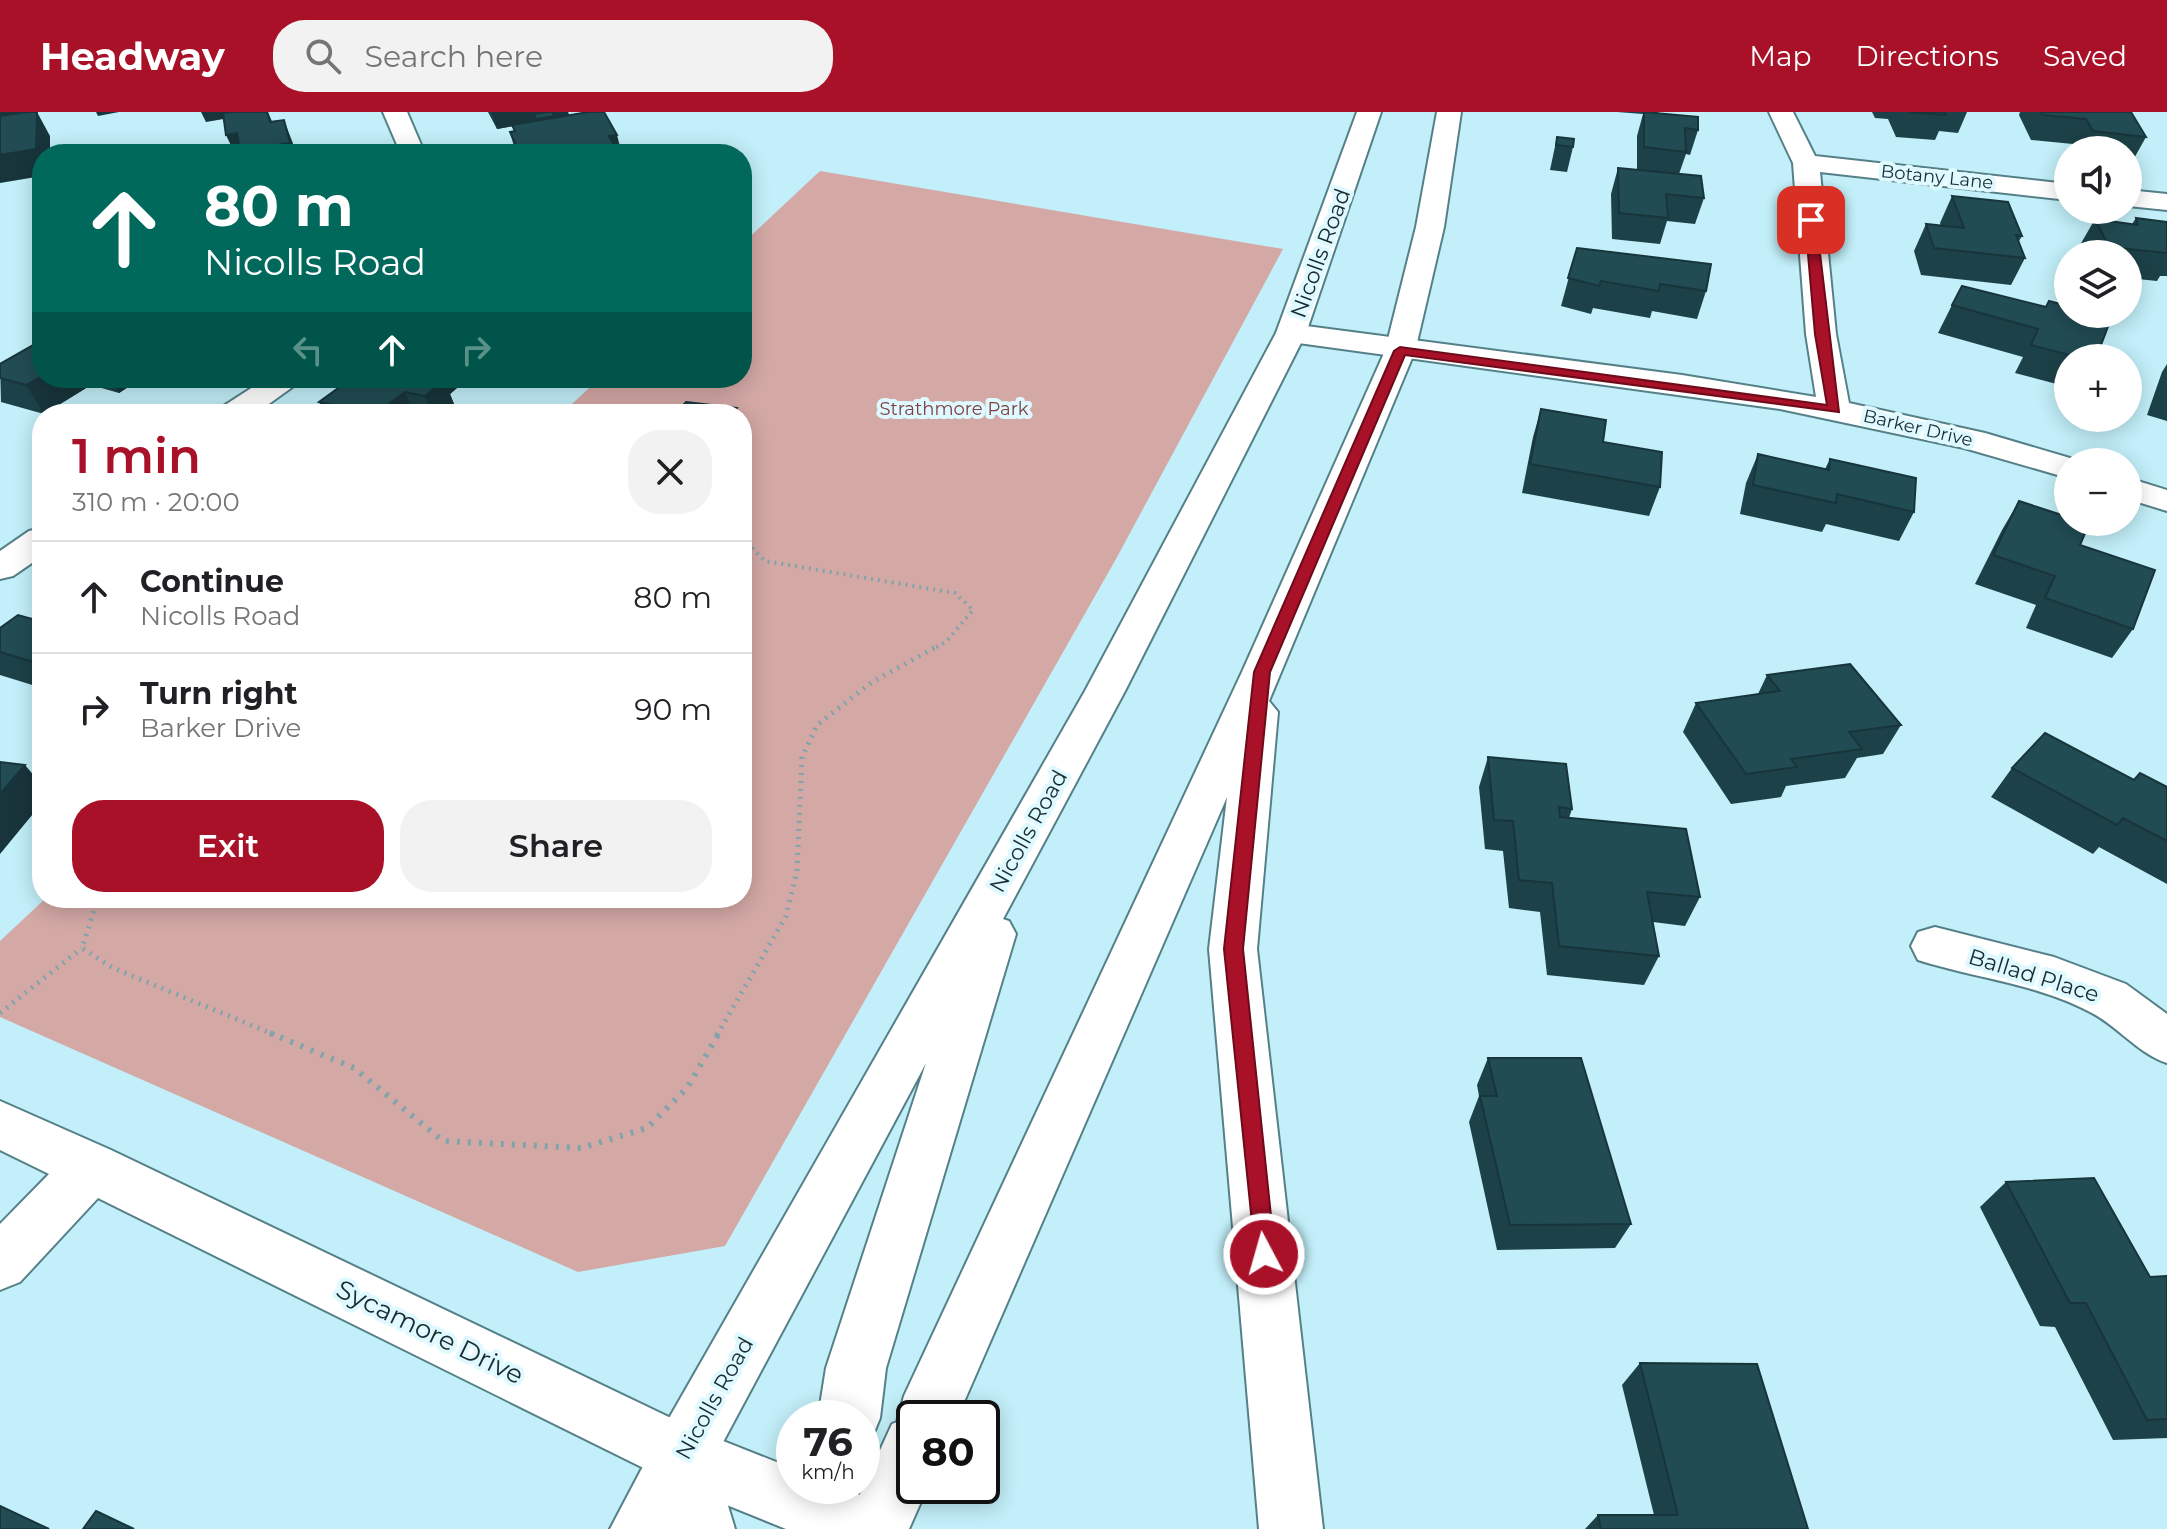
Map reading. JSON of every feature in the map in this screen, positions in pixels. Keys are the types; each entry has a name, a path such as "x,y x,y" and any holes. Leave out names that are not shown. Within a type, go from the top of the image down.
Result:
{"main road":[{"path":"395,112 409,144"},
{"name":"Nicolls Road","path":"642,1529 1105,691 1291,333 1369,112"},
{"path":"934,1400 1262,672 1400,351 1430,227 1449,112"},
{"path":"1781,112 1806,163 1821,334 1834,410"},
{"name":"Botany Lane","path":"1806,163 2054,190"},
{"path":"2142,199 2167,202"},
{"name":"Barker Drive","path":"1291,333 1400,351 1834,410 1954,435 2054,464"},
{"path":"249,404 273,388"},
{"path":"2142,493 2167,501"},
{"path":"0,568 32,546"},
{"path":"1262,672 1233,949 1291,1529"},
{"path":"852,1400 856,1368 1020,844"},
{"name":"Ballad Place","path":"1935,946 2054,977 2109,998 2167,1042"},
{"name":"Sycamore Drive","path":"0,1124 682,1456 865,1529"},
{"path":"0,1263 92,1167"},
{"path":"682,1456 703,1529"},
{"path":"875,1529 896,1484"},
{"path":"867,1504 875,1529"}],"path":[{"path":"82,948 113,968 354,1068 443,1141 581,1148 647,1128 687,1088 786,916 797,871 802,757 817,725 872,682 946,642 973,610 955,593 765,561 752,548"},
{"path":"0,1013 82,948 96,908"}],"green space":[{"name":"Strathmore Park","path":"820,171 1283,249 1116,559 725,1246 578,1272 0,1017 0,941 35,908 752,908 752,404 572,404 589,388 752,388 752,235"}],"building":[{"path":"37,112 36,144 32,144 32,150 0,155 0,116"},
{"path":"267,112 270,122 284,120 290,143 239,144 237,133 226,135 223,113"},
{"path":"553,112 554,116 536,119 534,114"},
{"path":"604,112 617,135 609,136 613,144 515,144 510,132 515,131 512,125"},
{"path":"1644,112 1698,117 1698,130 1685,128 1686,152 1644,147"},
{"path":"1909,112 1944,112 1946,115"},
{"path":"2041,112 2131,112 2146,137 2093,131 2086,119 2043,115"},
{"path":"1557,137 1574,139 1573,147 1556,145"},
{"path":"1618,168 1701,176 1704,198 1666,194 1668,218 1619,213"},
{"path":"1952,196 2008,202 2022,236 2016,235 2025,258 1934,248 1926,224 1964,228"},
{"path":"2142,219 2167,222 2167,253 2142,250 2142,240 2106,240 2098,224 2131,224 2142,224"},
{"path":"1577,248 1711,264 1706,291 1660,284 1659,291 1601,281 1599,286 1568,278"},
{"path":"1962,286 2046,307 2049,301 2054,302 2054,328 2107,328 2101,344 2054,344 2054,351 2031,345 2038,329 1952,305"},
{"path":"32,346 32,382 26,385 0,378 0,364"},
{"path":"338,388 435,388 425,396 405,392 389,404 319,402"},
{"path":"1541,409 1606,420 1603,442 1662,452 1660,487 1530,464"},
{"path":"1758,454 1829,470 1830,459 1916,478 1914,512 1837,494 1836,503 1753,485"},
{"path":"2019,501 2054,512 2054,536 2084,536 2080,545 2155,570 2133,629 2045,598 2055,576 1993,555"},
{"path":"18,615 32,619 32,662 0,652 0,628"},
{"path":"1850,664 1901,725 1849,732 1862,749 1791,759 1797,767 1746,774 1696,703 1780,691 1767,675"},
{"path":"2045,733 2134,780 2140,773 2167,787 2167,841 2123,818 2117,825 2012,768"},
{"path":"1488,757 1566,764 1572,809 1559,807 1560,817 1686,829 1700,897 1647,892 1659,956 1559,946 1552,883 1519,880 1513,821 1494,820"},
{"path":"0,762 25,765 0,794"},
{"path":"1488,1058 1581,1058 1631,1224 1510,1225 1480,1096 1497,1096"},
{"path":"2094,1178 2150,1277 2167,1276 2167,1419 2147,1420 2086,1303 2070,1303 2006,1182"},
{"path":"1640,1363 1757,1364 1808,1529 1601,1529 1598,1515 1678,1515"},
{"path":"0,1506 49,1529 0,1529"},
{"path":"96,1511 134,1529 83,1529"}],"route":[{"path":"1264,1254 1233,949 1262,672 1400,351 1668,385 1834,410 1821,334 1811,220"}]}
